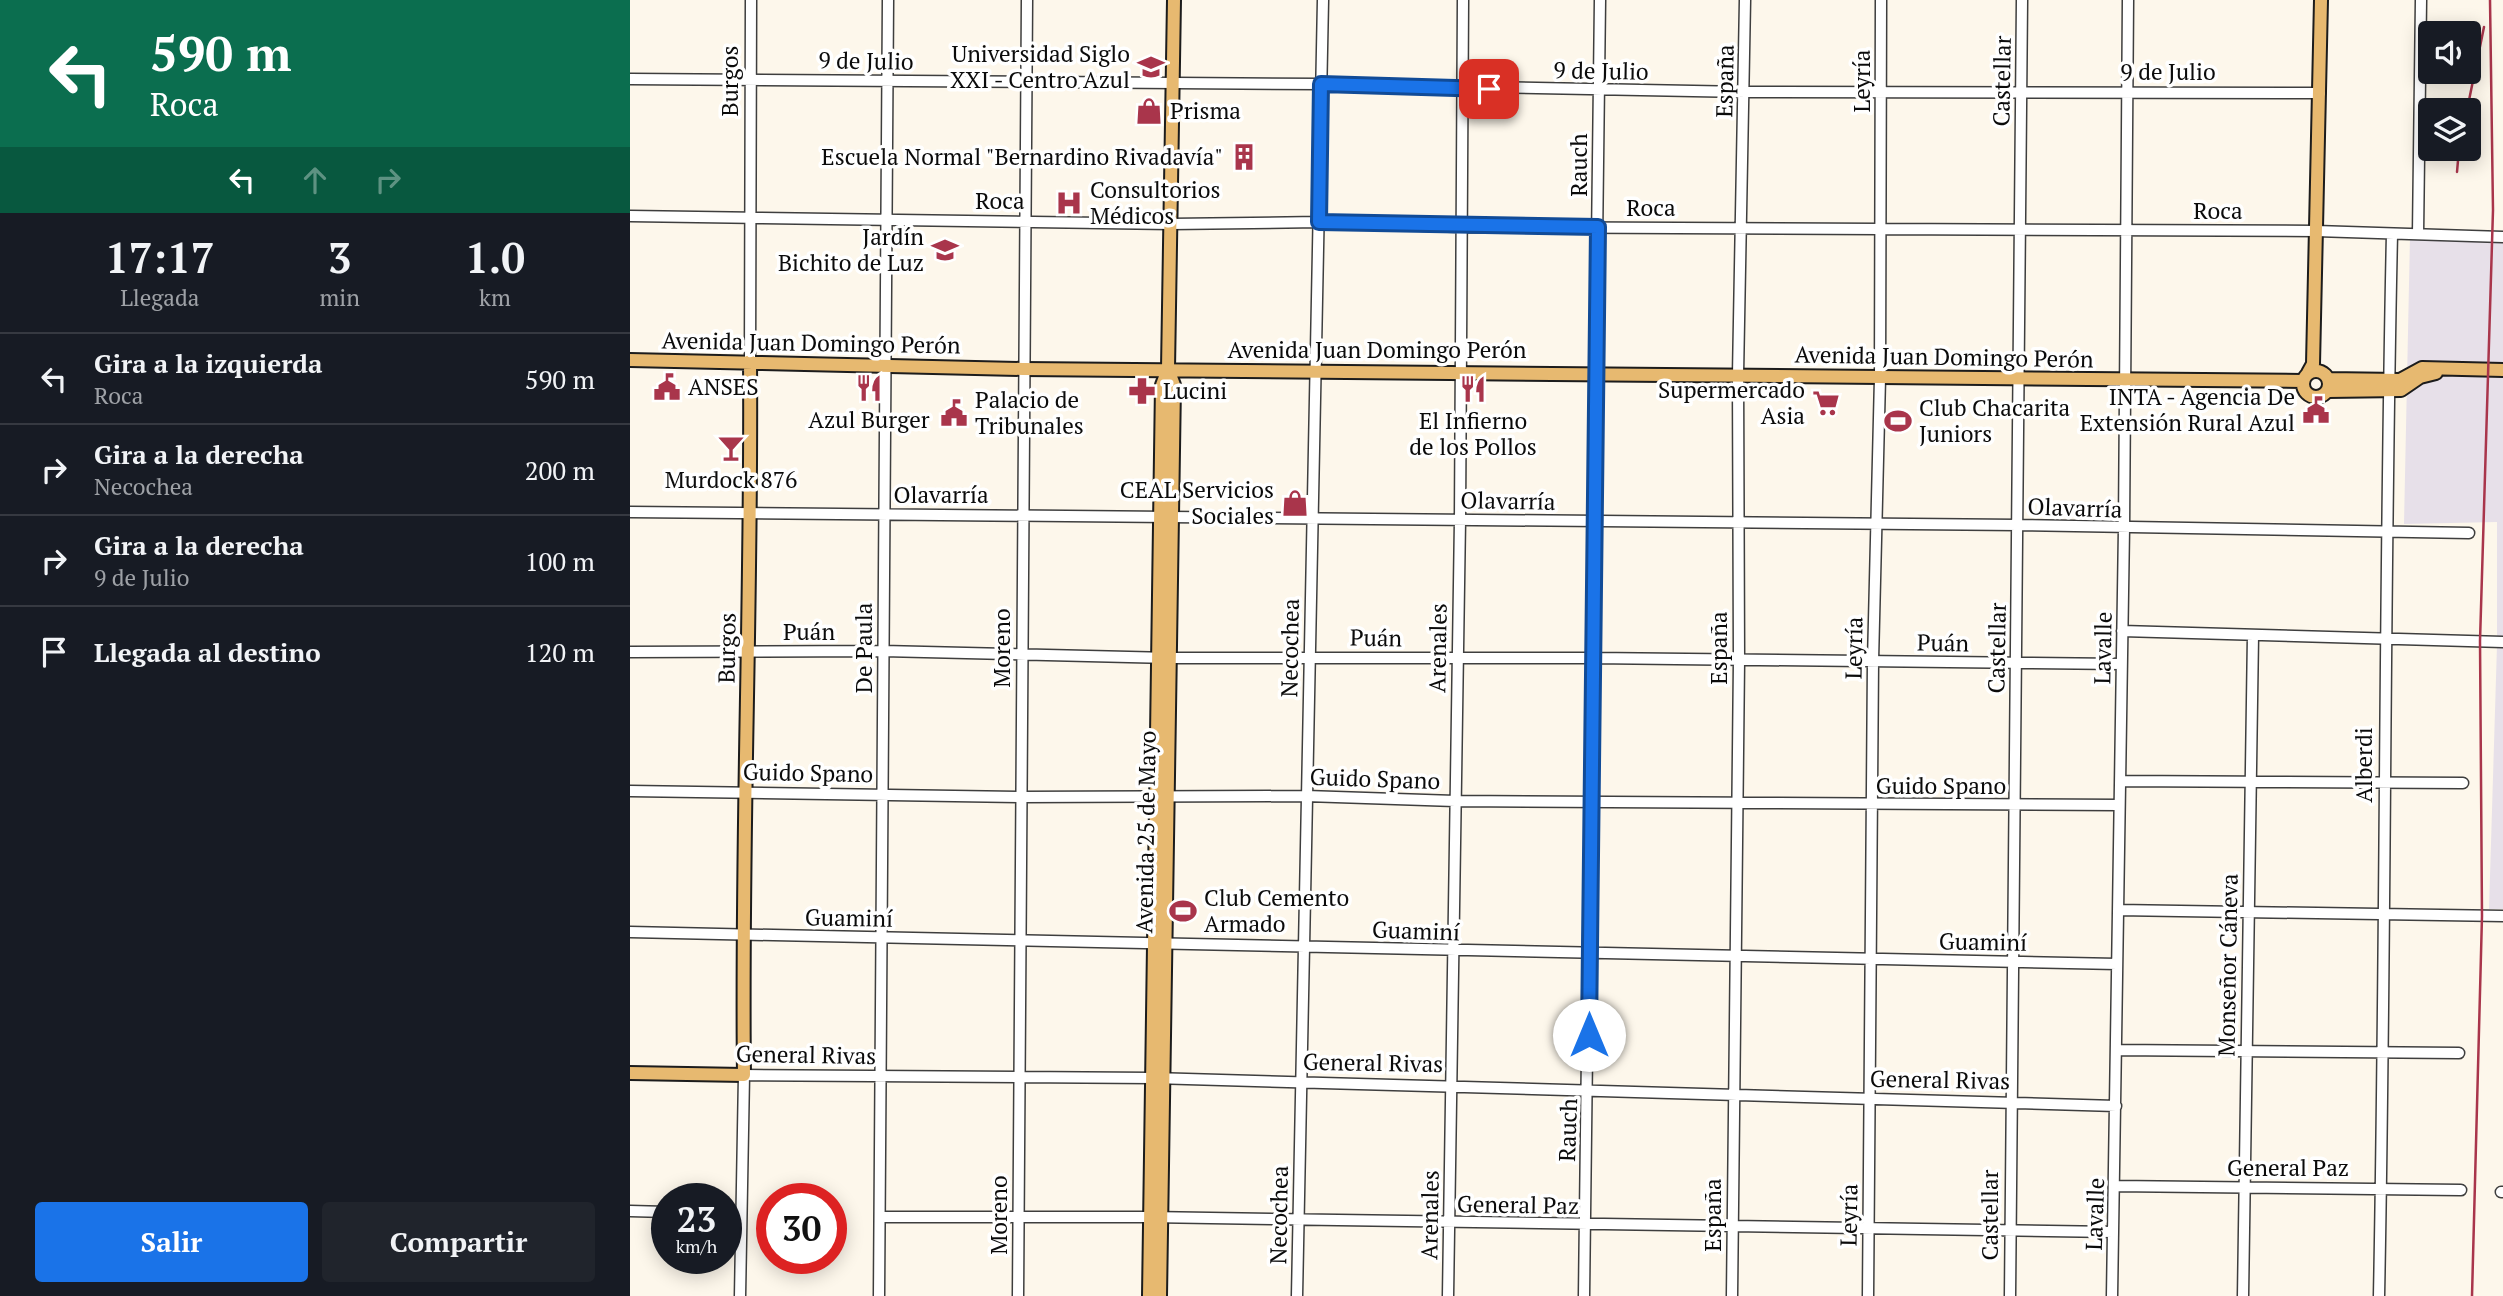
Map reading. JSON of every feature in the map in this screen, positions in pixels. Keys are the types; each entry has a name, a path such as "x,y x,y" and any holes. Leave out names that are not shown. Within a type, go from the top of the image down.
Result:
{"main road":[{"name":"Avenida 25 de Mayo","path":"1149,1296 1155,1218 1159,1078 1166,518 1162,385 1167,369 1174,0"},
{"path":"2305,381 2313,364 2313,244 2316,230 2321,0"},
{"path":"2316,230 2320,244 2326,380"},
{"name":"Avenida Juan Domingo Perón","path":"630,360 1023,369 1595,373 2020,380 2124,380 2128,377 2326,380 2388,386 2422,368 2503,370"},
{"name":"Burgos","path":"744,1075 742,935 751,514 750,362"},
{"name":"Avenida Juan Domingo Perón","path":"2305,381 2312,397 2321,396 2326,380"},
{"name":"General Rivas","path":"630,1073 744,1075"},
{"name":"Avenida 25 de Mayo","path":"1155,1218 1160,1296"}],"street":[{"name":"Burgos","path":"750,362 751,0"},
{"name":"De Paula","path":"879,1296 888,0"},
{"name":"Moreno","path":"1018,1296 1027,0"},
{"name":"Necochea","path":"1297,1296 1323,0"},
{"name":"Arenales","path":"1448,1296 1460,520 1463,0"},
{"name":"Rauch","path":"1584,1296 1596,522 1595,373 1600,0"},
{"name":"España","path":"1732,1296 1735,803 1739,661 1738,375 1745,0"},
{"name":"Leyría","path":"1868,1296 1873,661 1880,378 1881,0"},
{"name":"Castellar","path":"2010,1296 2011,961 2017,664 2022,0"},
{"name":"Lavalle","path":"2112,1296 2124,528 2128,0"},
{"path":"2418,234 2421,0"},
{"name":"9 de Julio","path":"630,79 1321,84 1745,92 2320,93"},
{"name":"Roca","path":"630,216 1171,224 1319,222 1462,227 2316,230 2503,237"},
{"name":"Alberdi","path":"2379,1296 2384,1052 2384,637 2392,234"},
{"name":"Olavarría","path":"630,512 2018,525 2469,533"},
{"path":"2122,631 2503,642"},
{"name":"Monseñor Cáneva","path":"2242,1296 2246,1188 2253,635"},
{"name":"Puán","path":"630,652 883,651 1164,658 1593,658 2121,664"},
{"path":"2120,780 2463,783"},
{"name":"Guido Spano","path":"630,791 744,790 1021,797 1306,796 1455,801 2119,805"},
{"path":"2118,910 2503,916"},
{"name":"Guaminí","path":"630,932 1159,942 1589,955 2117,964"},
{"path":"2117,1050 2459,1053"},
{"name":"Burgos","path":"742,1183 744,1075"},
{"name":"General Rivas","path":"744,1075 1159,1078 2116,1106"},
{"name":"General Paz","path":"2115,1186 2461,1190"},
{"path":"630,1211 651,1212"},
{"name":"General Paz","path":"880,1217 1018,1216 2113,1232"},
{"name":"Burgos","path":"740,1274 740,1296"}],"shaded area":[{"path":"2410,236 2503,238 2503,909 2489,909 2497,645 2497,522 2404,524"}],"railway":[{"path":"2472,1296 2482,916 2480,641 2493,210 2490,0"},
{"path":"2469,98 2484,27"},
{"path":"2457,172 2458,161"}],"place":[{"name":"Universidad Siglo XXI - Centro Azul","path":"1151,67"},
{"name":"Prisma","path":"1149,111"},
{"name":"Escuela Normal \"Bernardino Rivadavía\"","path":"1244,157"},
{"name":"Consultorios Médicos","path":"1069,203"},
{"name":"Jardín Bichito de Luz","path":"945,250"},
{"name":"ANSES","path":"667,387"},
{"name":"Azul Burger","path":"869,388"},
{"name":"El Infierno de los Pollos","path":"1473,389"},
{"name":"Lucini","path":"1142,391"},
{"name":"Supermercado Asia","path":"1826,403"},
{"name":"INTA - Agencia De Extensión Rural Azul","path":"2316,410"},
{"name":"Palacio de Tribunales","path":"954,413"},
{"name":"Club Chacarita Juniors","path":"1898,421"},
{"name":"Murdock 876","path":"731,448"},
{"name":"CEAL Servicios Sociales","path":"1295,503"},
{"name":"Club Cemento Armado","path":"1183,911"}],"route":[{"path":"1489,89 1321,84 1319,222 1462,227 1598,227 1589,1035"}]}
